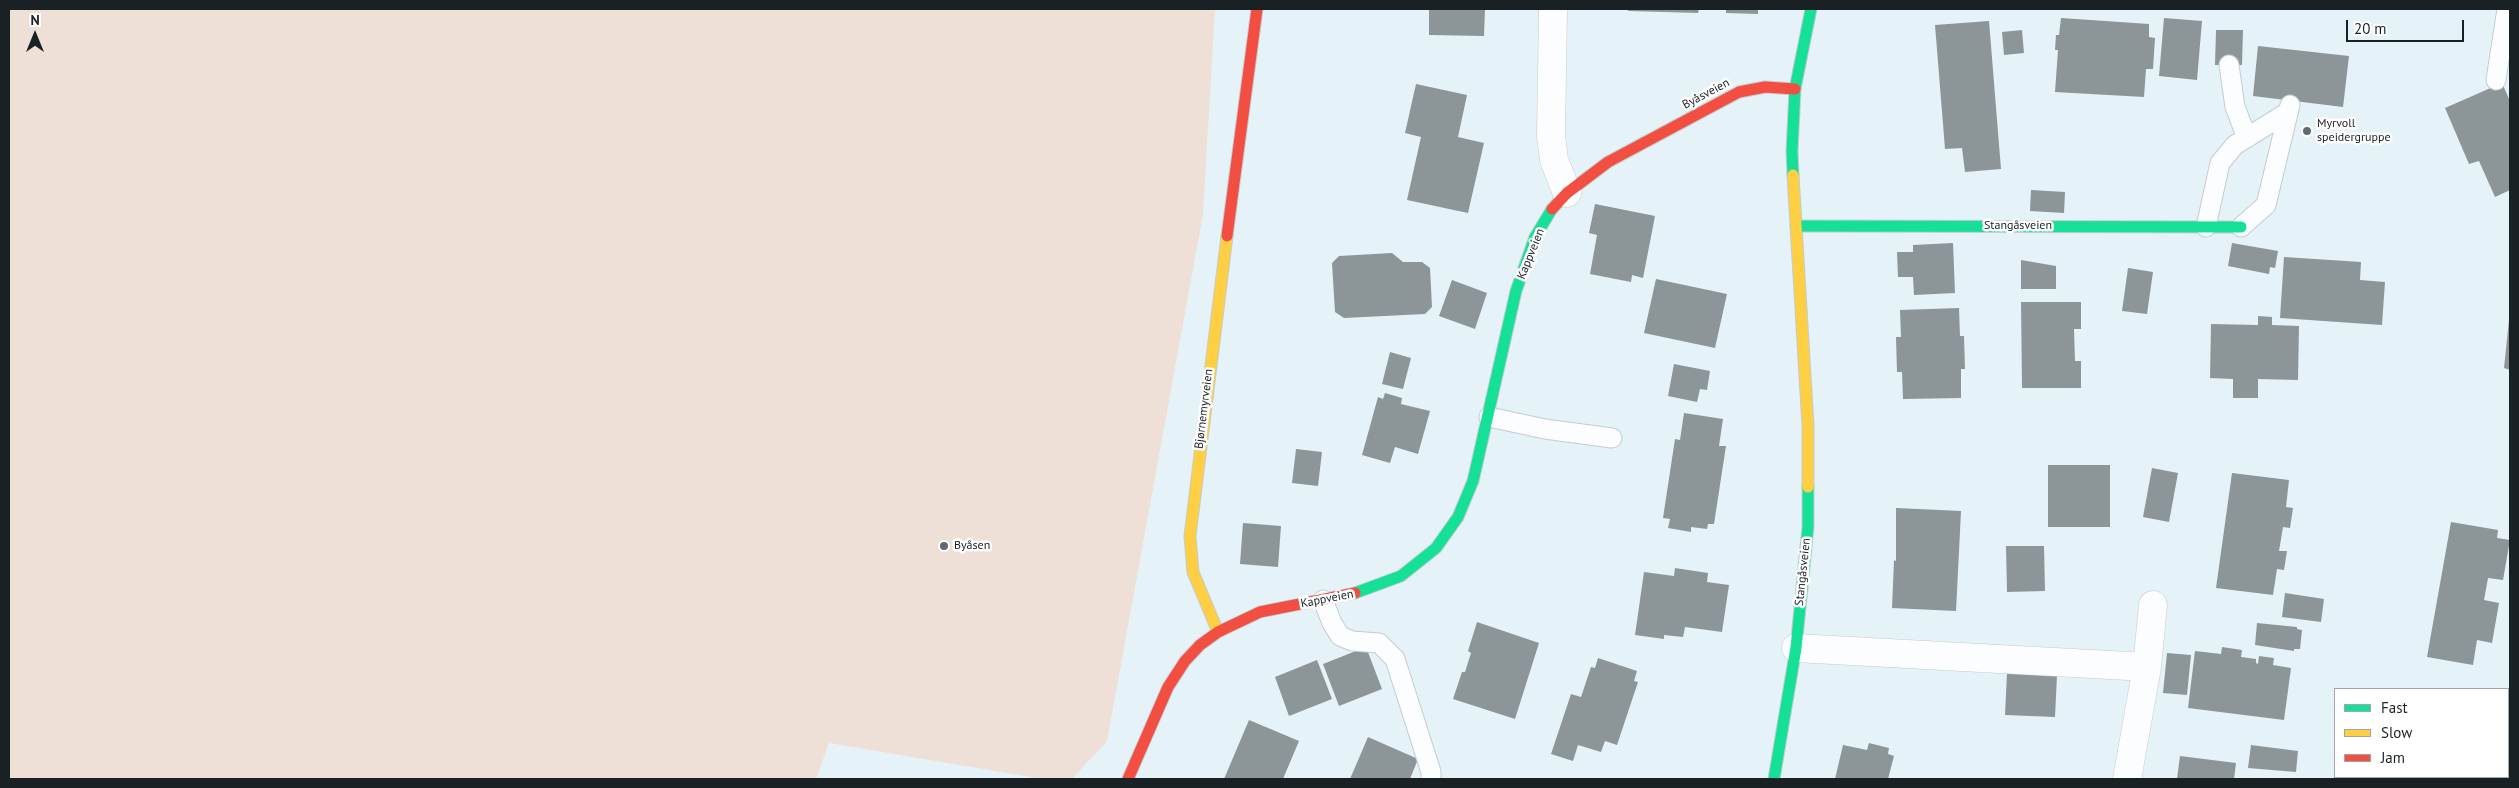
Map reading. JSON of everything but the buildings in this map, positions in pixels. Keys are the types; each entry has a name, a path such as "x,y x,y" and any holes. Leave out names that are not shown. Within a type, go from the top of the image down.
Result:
{"street":[{"name":"Bjørnemyrveien","path":"1218,632 1193,572 1190,536 1192,507 1257,9"},
{"path":"1553,9 1551,136 1554,160 1567,193"},
{"path":"1795,89 1811,9"},
{"name":"Byåsveien","path":"1567,193 1608,162 1738,92 1765,87 1795,89"},
{"name":"Stangåsveien","path":"1774,779 1796,648 1808,527 1808,426 1792,151 1795,89"},
{"name":"Kappveien","path":"1218,632 1260,612 1350,595 1401,576 1436,548 1458,517 1470,490 1489,417 1516,291 1535,237 1548,214 1567,193"},
{"name":"Stangåsveien","path":"1796,226 2241,227"},
{"path":"2127,779 2147,667 2154,605"},
{"path":"1128,779 1168,687 1185,661 1200,645 1218,632"},
{"path":"1796,648 2147,667"}],"lane":[{"path":"2496,80 2507,9"},
{"path":"2229,65 2235,107 2247,138"},
{"path":"2206,227 2220,163 2235,145 2290,106 2266,204 2241,227"},
{"path":"1489,417 1545,429 1612,438"},
{"path":"1323,600 1332,623 1340,636 1352,641 1379,643 1395,658 1432,772 1431,779"}],"shaded area":[{"path":"9,9 1215,9 1203,214 1107,741 1072,779 1043,779 829,743 816,779 9,779"}],"traffic: fast":[{"path":"1793,175 1792,151 1795,89 1811,9"},
{"path":"1355,593 1401,576 1436,548 1458,517 1473,481 1516,291 1535,237 1552,209"},
{"path":"1796,226 2241,227"},
{"path":"1774,779 1796,648 1808,527 1808,487"}],"traffic: slow":[{"path":"1793,175 1808,426 1808,487"},
{"path":"1218,632 1193,572 1190,536 1227,236"}],"traffic: jam":[{"path":"1227,236 1257,9"},
{"path":"1552,209 1567,193 1608,162 1739,92 1765,87 1795,89"},
{"path":"1128,779 1168,687 1185,661 1200,645 1218,632 1260,612 1355,593"}],"place":[{"name":"Myrvoll speidergruppe","path":"2307,131"},
{"name":"Byåsen","path":"944,546"}]}
